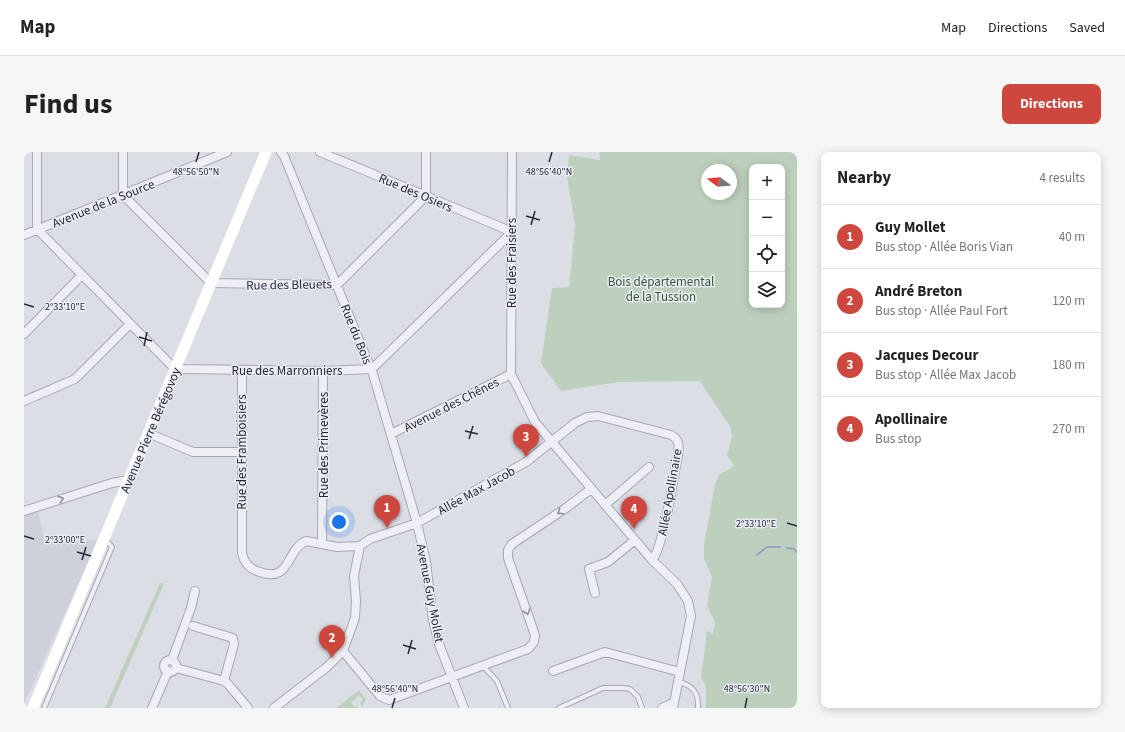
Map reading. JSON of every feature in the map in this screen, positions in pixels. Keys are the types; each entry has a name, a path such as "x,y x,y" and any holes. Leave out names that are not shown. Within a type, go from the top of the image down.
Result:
{"street":[{"path":"38,152 37,229 130,324 170,364 176,368"},
{"path":"123,152 122,195 211,283"},
{"name":"Avenue de la Source","path":"24,235 227,152"},
{"name":"Avenue Pierre Bérégovoy","path":"38,707 104,538 266,152"},
{"name":"Rue du Bois","path":"281,152 372,369 417,522"},
{"name":"Rue des Osiers","path":"320,152 503,228 511,234"},
{"path":"426,152 426,196"},
{"name":"Rue des Fraisiers","path":"511,374 512,152"},
{"name":"Rue des Bleuets","path":"211,283 337,285 426,196"},
{"path":"372,369 511,234"},
{"path":"24,334 82,275"},
{"path":"24,401 75,379 130,324"},
{"name":"Rue des Marronniers","path":"176,368 324,371 372,369"},
{"name":"Rue des Framboisiers","path":"242,370 241,534 242,553 245,563 254,570 266,574 276,573 285,568 302,542 309,540 322,543"},
{"name":"Rue des Primevères","path":"322,543 324,371"},
{"path":"511,374 536,422 652,560 677,584 688,601 691,616 673,706 662,708"},
{"name":"Avenue des Chênes","path":"391,434 511,374"},
{"name":"Allée Apollinaire","path":"552,441 575,423 587,417 598,416 675,437 679,446 678,455 658,550 652,560"},
{"path":"148,433 193,452 242,452"},
{"name":"Allée Max Jacob","path":"360,546 370,538 417,522 512,471 552,441"},
{"path":"605,505 649,468"},
{"path":"24,511 112,483 128,480"},
{"path":"343,651 380,696 386,700 393,700 528,649 535,639 508,558 510,546 591,489"},
{"name":"Avenue Guy Mollet","path":"417,522 426,562 434,620 451,677 464,708"},
{"path":"595,593 589,569 608,562 635,540"},
{"path":"274,708 323,670 343,651 355,618 356,601 354,576 360,546 337,547 322,543"},
{"path":"152,708 172,666 192,608 195,591"},
{"path":"193,626 233,638 234,644 224,681"},
{"path":"553,671 605,652 680,672"},
{"path":"172,666 224,681 248,708"}],"lane":[{"path":"483,666 496,681 508,708"},
{"path":"678,682 691,686 695,691 699,698 698,708"},
{"path":"558,708 603,688 630,689 638,697 642,708"}],"shaded area":[{"path":"38,511 45,542 98,540 24,704 24,516"}],"green space":[{"name":"Bois départemental de la Tussion","path":"599,152 797,152 797,708 706,708 706,686 701,678 707,631 713,634 715,622 707,606 712,576 704,559 704,545 715,484 719,475 734,466 727,455 732,437 731,428 700,381 619,382 561,391 541,363 552,288 569,287 575,225 567,176 569,155 600,160"},
{"path":"160,583 164,584 110,708 105,708"},
{"path":"359,690 366,699 362,707 360,703 363,700 359,695 351,703 355,707 360,708 336,708"}],"waterway":[{"path":"757,555 767,547 780,547"},
{"path":"787,548 794,549 797,552"}],"place":[{"name":"Jacques Decour","path":"526,457"},
{"name":"Guy Mollet","path":"387,528"},
{"name":"Apollinaire","path":"634,529"},
{"name":"André Breton","path":"332,658"}]}
